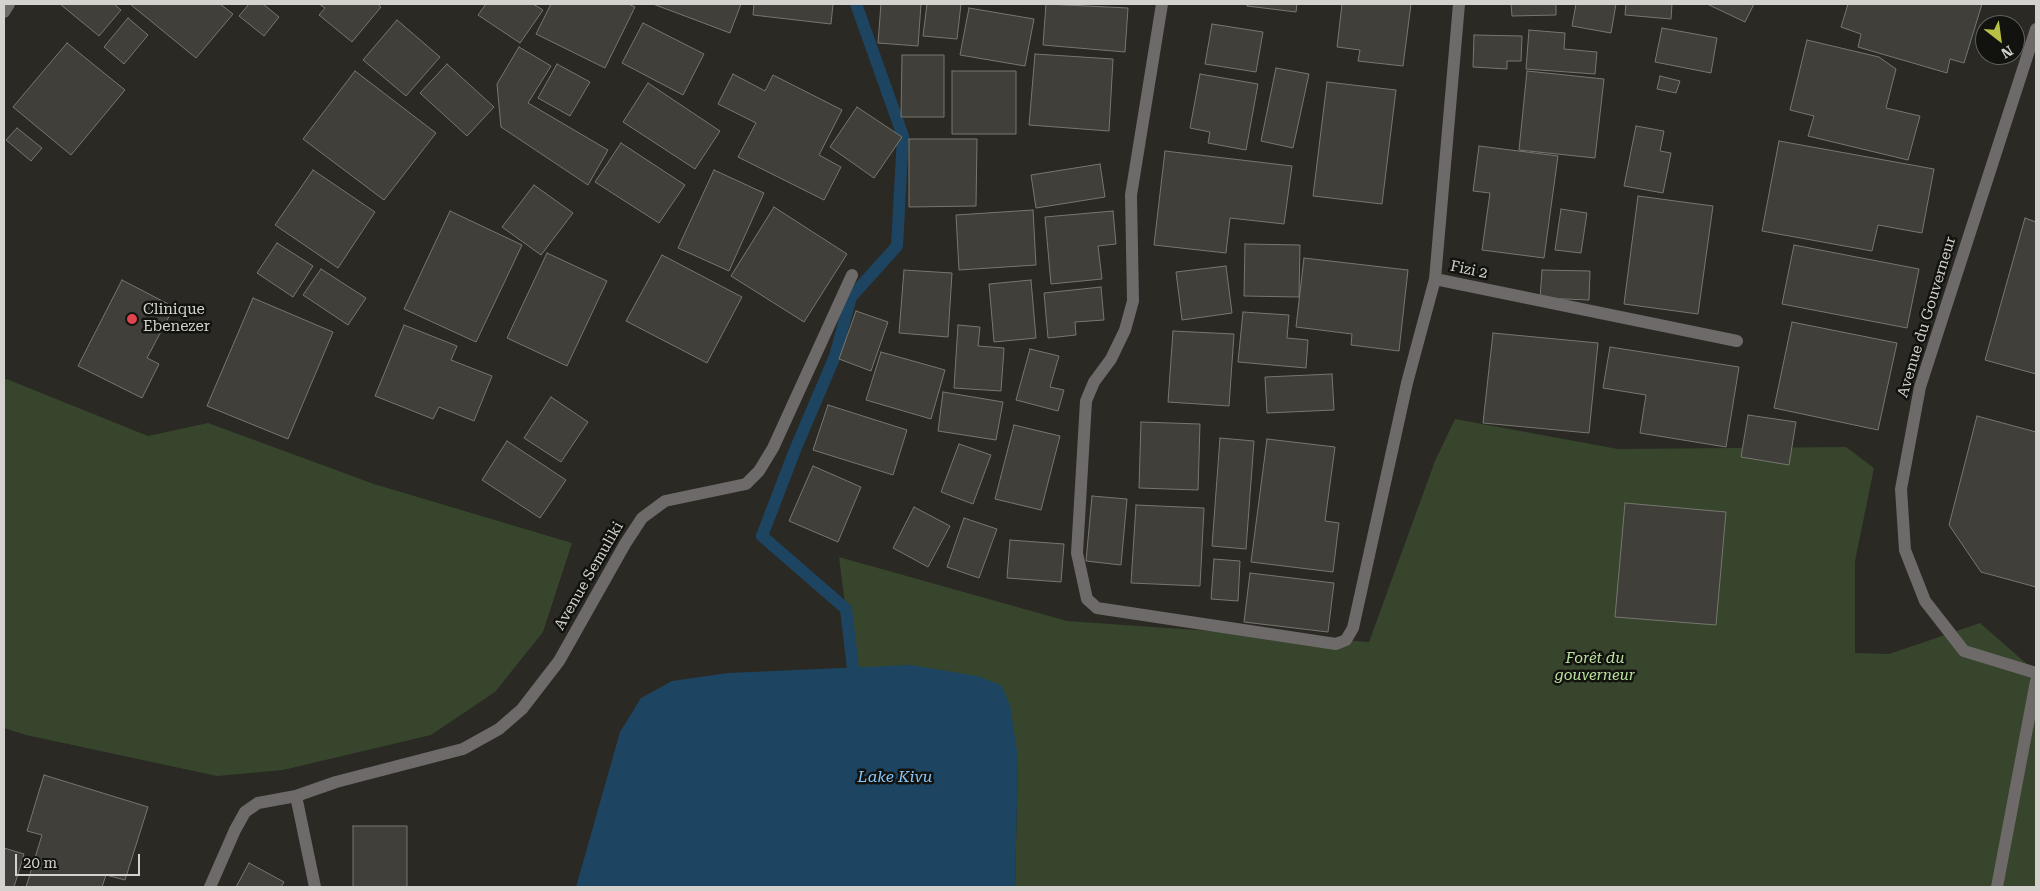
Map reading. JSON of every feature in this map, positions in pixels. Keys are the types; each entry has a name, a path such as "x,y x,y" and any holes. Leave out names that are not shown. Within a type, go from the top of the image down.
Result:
{"street":[{"path":"4,12 9,4"},
{"path":"1162,4 1130,195 1133,301 1125,330 1112,359 1094,382 1086,401 1077,553 1088,599 1092,604 1097,608 1336,644 1346,640 1352,628 1407,382 1435,279"},
{"name":"Fizi 2","path":"1459,4 1435,279 1737,341"},
{"name":"Avenue du Gouverneur","path":"2036,29 1920,387 1901,489 1906,550 1924,601 1964,652 2036,673"},
{"name":"Avenue Semuliki","path":"210,887 245,812 258,803 296,796 336,782 463,749 499,728 522,709 559,661 625,544 642,518 665,501 746,484 759,471 773,448 852,274"},
{"path":"1997,887 2036,680"},
{"path":"296,796 314,887"}],"green space":[{"path":"4,378 148,436 208,423 374,484 572,543 543,632 495,692 431,735 283,770 217,776 26,735 4,728"},
{"name":"Forêt du gouverneur","path":"1455,419 1618,449 1846,447 1874,468 1855,561 1855,653 1889,654 1980,623 2036,672 2036,887 1015,887 1018,758 911,665 853,669 839,557 1067,621 1369,642 1435,461"}],"water":[{"name":"Lake Kivu","path":"911,665 977,676 1001,685 1010,705 1018,758 1015,887 576,887 620,732 641,698 672,681 728,673"}],"building":[{"path":"60,4 114,4 121,10 99,36"},
{"path":"130,4 220,4 233,14 196,58"},
{"path":"249,4 263,4 279,17 264,36 239,16"},
{"path":"319,4 377,4 381,7 352,42 319,15 325,8"},
{"path":"486,4 533,4 543,10 520,43 478,15"},
{"path":"551,4 628,4 635,7 605,68 536,34"},
{"path":"653,4 741,4 730,33"},
{"path":"754,4 833,4 831,24 753,15"},
{"path":"881,4 921,4 918,46 878,43"},
{"path":"927,4 961,4 957,39 923,36"},
{"path":"1046,4 1128,8 1125,52 1043,45"},
{"path":"1247,4 1297,4 1296,12 1247,6"},
{"path":"1342,4 1411,4 1403,66 1358,61 1360,50 1337,47"},
{"path":"1511,4 1556,4 1556,15 1512,16"},
{"path":"1576,4 1616,4 1611,33 1572,26"},
{"path":"1626,4 1672,4 1671,19 1625,15"},
{"path":"1707,4 1754,4 1745,22"},
{"path":"1848,4 1982,4 1979,15 1975,15 1975,27 1964,63 1950,59 1947,73 1858,47 1861,34 1841,27"},
{"path":"969,8 1034,19 1025,66 960,55"},
{"path":"128,18 148,35 124,64 104,47"},
{"path":"397,20 440,57 406,96 363,60"},
{"path":"643,23 704,54 683,95 622,63"},
{"path":"1212,24 1263,32 1256,72 1205,64"},
{"path":"1662,28 1717,38 1711,73 1655,62"},
{"path":"1529,30 1565,33 1564,49 1597,52 1595,74 1526,69"},
{"path":"1474,35 1522,36 1521,61 1507,61 1507,69 1473,67"},
{"path":"1807,40 1879,57 1896,69 1886,108 1920,116 1908,160 1808,136 1814,116 1790,110"},
{"path":"67,43 125,90 71,155 13,107"},
{"path":"519,47 551,66 528,103 608,150 588,185 501,127 497,84"},
{"path":"1035,54 1113,59 1109,131 1029,125"},
{"path":"902,55 944,55 944,117 901,117"},
{"path":"447,64 494,107 467,136 420,93"},
{"path":"557,64 590,82 570,116 538,98"},
{"path":"1276,68 1309,74 1293,148 1261,141"},
{"path":"355,71 436,133 384,200 303,139"},
{"path":"952,71 1016,71 1016,134 952,134"},
{"path":"1527,71 1604,79 1595,158 1519,150"},
{"path":"733,74 765,91 773,75 842,110 819,155 841,167 824,200 738,157 756,123 718,104"},
{"path":"1200,74 1258,84 1246,150 1208,143 1210,132 1190,128"},
{"path":"1660,76 1680,81 1676,93 1657,89"},
{"path":"1327,82 1396,90 1382,204 1313,196"},
{"path":"648,83 720,131 695,169 623,122"},
{"path":"857,107 902,137 874,178 830,147"},
{"path":"1636,126 1664,131 1660,151 1671,153 1663,193 1624,186"},
{"path":"17,128 42,148 31,161 6,140"},
{"path":"909,139 977,139 976,206 909,207"},
{"path":"1779,141 1934,169 1922,233 1878,225 1872,251 1762,231"},
{"path":"621,143 685,185 659,223 595,182"},
{"path":"1479,146 1558,156 1544,258 1482,250 1490,193 1473,191"},
{"path":"1165,151 1292,166 1284,224 1230,218 1226,253 1154,245"},
{"path":"1100,164 1105,197 1036,208 1031,175"},
{"path":"313,170 375,212 338,268 275,225"},
{"path":"714,170 764,193 729,271 678,248"},
{"path":"534,185 573,213 541,255 502,227"},
{"path":"1638,196 1713,206 1698,314 1624,304"},
{"path":"774,207 847,254 804,322 731,276"},
{"path":"1561,209 1587,213 1581,253 1555,250"},
{"path":"1033,210 1036,265 959,270 956,215"},
{"path":"450,211 522,245 476,342 404,309"},
{"path":"1113,211 1116,244 1098,246 1102,279 1051,284 1045,217"},
{"path":"2025,218 2036,222 2036,374 1985,360"},
{"path":"277,243 313,266 293,297 257,273"},
{"path":"1245,244 1300,245 1299,297 1244,296"},
{"path":"1794,245 1919,269 1907,328 1782,304"},
{"path":"547,253 607,281 567,366 507,338"},
{"path":"662,255 742,297 707,363 626,321"},
{"path":"1304,258 1408,270 1399,351 1351,345 1352,334 1296,327"},
{"path":"1226,266 1232,313 1182,320 1176,272"},
{"path":"321,269 366,298 348,325 303,295"},
{"path":"904,270 952,273 948,337 899,333"},
{"path":"1542,270 1590,271 1589,300 1540,298"},
{"path":"122,280 174,307 147,358 159,364 142,398 78,366"},
{"path":"1031,280 1036,338 994,342 989,284"},
{"path":"1101,287 1104,320 1075,322 1076,335 1048,338 1044,293"},
{"path":"253,298 333,332 288,439 207,406"},
{"path":"856,311 888,322 871,371 839,359"},
{"path":"1243,312 1289,315 1287,338 1308,340 1306,368 1238,362"},
{"path":"1792,322 1897,343 1878,430 1774,408"},
{"path":"404,325 457,346 451,360 492,376 474,421 439,407 433,419 375,396"},
{"path":"958,325 980,327 978,346 1004,348 1001,391 954,388"},
{"path":"1173,331 1234,334 1229,406 1168,402"},
{"path":"1493,333 1598,343 1589,433 1483,423"},
{"path":"1610,347 1739,367 1726,447 1640,433 1646,395 1603,388"},
{"path":"1030,349 1059,356 1050,387 1064,390 1058,411 1016,400"},
{"path":"881,352 945,370 931,419 866,400"},
{"path":"1332,374 1334,410 1267,413 1265,377"},
{"path":"943,392 1003,402 996,440 938,431"},
{"path":"551,397 588,422 561,462 524,438"},
{"path":"828,405 907,430 893,475 813,450"},
{"path":"1748,415 1796,422 1789,465 1741,457"},
{"path":"1977,416 2036,432 2036,587 1981,572 1949,525"},
{"path":"1141,422 1200,424 1198,490 1139,488"},
{"path":"1014,425 1060,436 1041,510 995,499"},
{"path":"1220,438 1254,441 1246,549 1212,546"},
{"path":"1267,439 1335,447 1325,521 1339,523 1333,572 1251,562"},
{"path":"507,441 566,480 540,518 482,480"},
{"path":"959,444 991,455 973,504 941,492"},
{"path":"813,466 861,487 838,542 789,521"},
{"path":"1092,496 1127,499 1121,565 1086,561"},
{"path":"1625,503 1726,512 1716,625 1615,617"},
{"path":"1136,505 1204,508 1200,586 1131,583"},
{"path":"914,507 950,526 928,567 893,548"},
{"path":"964,518 997,529 979,578 947,567"},
{"path":"1010,540 1064,544 1061,582 1007,578"},
{"path":"1214,559 1240,561 1238,601 1211,599"},
{"path":"1250,573 1334,583 1328,632 1244,622"},
{"path":"44,775 148,807 125,880 106,875 102,887 26,887 42,835 27,831"},
{"path":"353,826 407,826 407,887 353,887"},
{"path":"4,848 24,854 14,887 4,887"},
{"path":"249,863 284,882 281,887 236,887"}],"waterway":[{"path":"853,669 846,609 762,536 795,450 835,356 851,297 897,246 903,136 856,4"}],"place":[{"name":"Clinique Ebenezer","path":"132,319"}]}
